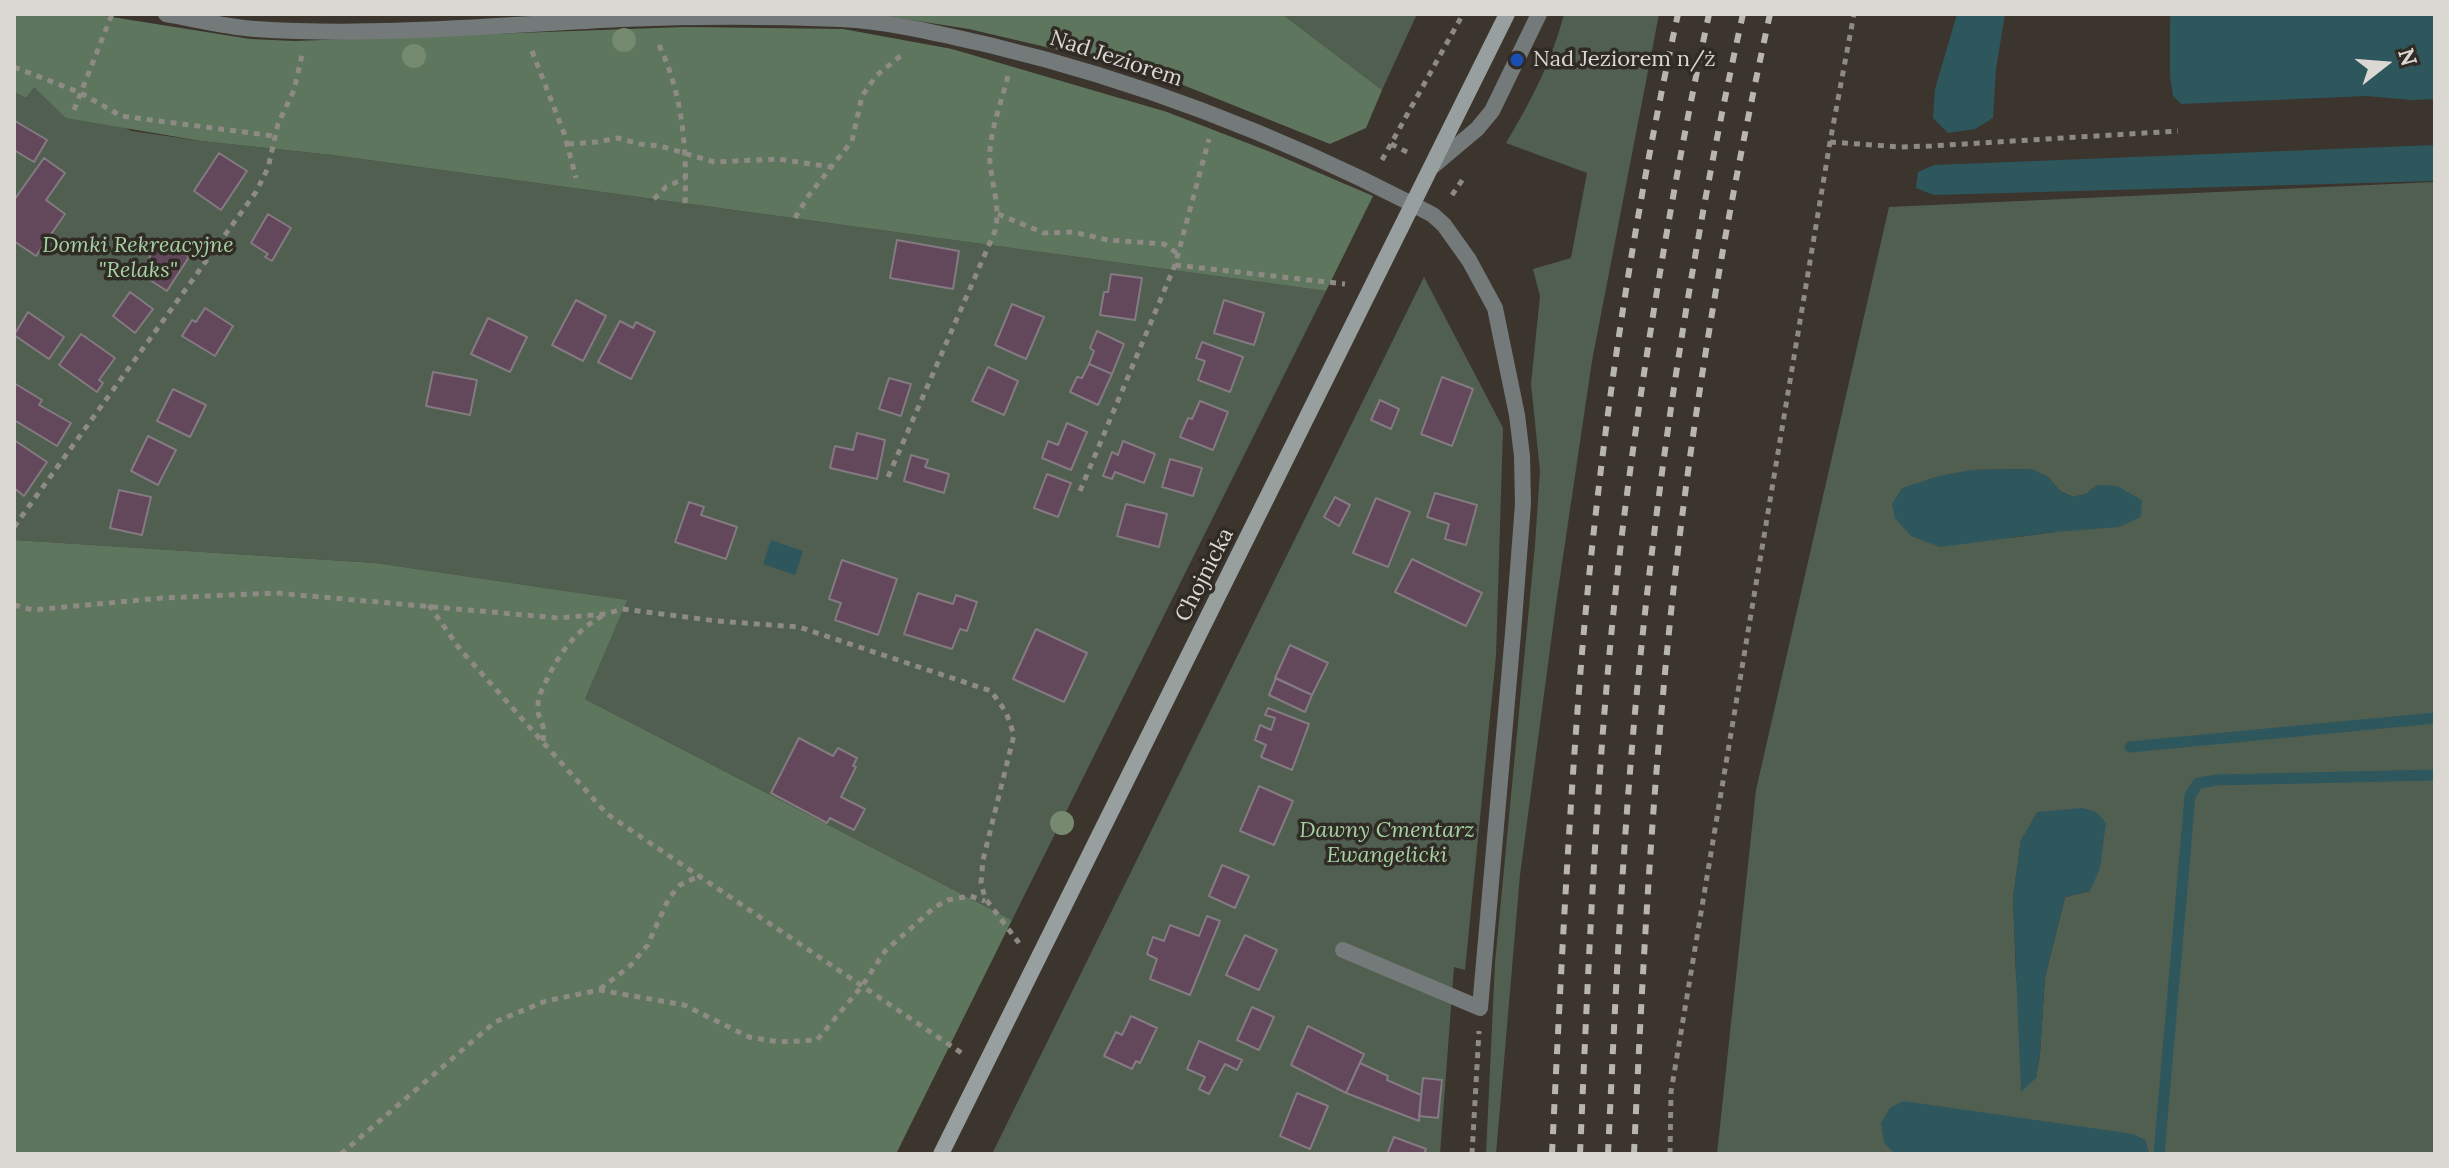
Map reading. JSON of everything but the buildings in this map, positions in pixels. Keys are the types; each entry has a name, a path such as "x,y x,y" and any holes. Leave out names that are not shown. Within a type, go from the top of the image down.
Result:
{"street":[{"name":"Nad Jeziorem","path":"166,14 252,29 433,30 646,18 844,19 922,31 1077,67 1215,116 1284,143 1433,215 1469,260 1495,308 1517,415 1522,456 1523,504 1480,1008"},
{"name":"Chojnicka","path":"941,1154 1507,14"},
{"path":"1433,166 1477,129 1492,111 1539,14"},
{"path":"1343,950 1480,1008"}],"path":[{"path":"74,110 112,14"},
{"path":"1369,182 1463,14"},
{"path":"1670,1154 1671,1092 1854,14"},
{"path":"646,18 676,91 686,153 685,204"},
{"path":"520,25 552,98 576,178"},
{"path":"14,527 256,192 268,168 274,136 294,90 307,30"},
{"path":"795,218 809,195 852,141 862,96 876,76 899,59 922,31"},
{"path":"888,477 995,231 998,214 990,149 1014,51"},
{"path":"14,67 81,93 121,116 274,136"},
{"path":"1080,491 1175,265 1215,116"},
{"path":"1830,142 1901,147 2178,131"},
{"path":"568,144 617,138 714,162 778,159 831,167"},
{"path":"654,199 666,187 686,177"},
{"path":"998,214 1044,233 1073,232 1108,240 1164,244 1178,254"},
{"path":"1175,265 1374,287"},
{"path":"14,605 33,610 162,598 276,593 559,618 606,614"},
{"path":"429,605 459,648 607,814 984,1067"},
{"path":"543,742 546,730 538,705 543,687 562,651 585,625 622,609 799,627 991,691 1006,712 1014,735 983,860 981,883 988,902 1034,962"},
{"path":"599,990 630,966 647,946 669,898 680,885 699,876"},
{"path":"341,1154 495,1022 546,1001 599,990 684,1005 749,1037 779,1042 817,1040 862,986 885,951 935,907 948,900 970,896 988,902"},
{"path":"1472,1154 1480,1008"}],"green space":[{"path":"14,14 93,14 250,39 294,41 685,27 843,29 952,49 1167,112 1373,196 1326,291 332,155 201,141 66,118 34,87 26,98 14,92"},
{"path":"873,14 1282,14 1382,90 1366,128 1330,144 1148,71 969,29"},
{"path":"1282,14 1417,14 1382,90"},
{"path":"1564,14 1659,14 1592,361 1520,875 1496,1154 1486,1154 1495,963 1540,471 1531,384 1540,296 1533,269 1571,258 1587,173 1506,143 1540,80"},
{"name":"Domki Rekreacyjne \"Relaks\"","path":"34,86 132,131 332,155 1326,291 1012,920 585,699 626,600 376,563 14,540 14,92 26,98"},
{"path":"2435,182 2435,1154 2149,1154 2145,1140 1895,1154 1717,1154 1756,790 1889,207","holes":["2031,469 2048,477 2060,491 2073,497 2086,494 2097,485 2055,532 2010,538 1971,470","2021,840 2090,891 2065,897 2045,977 2036,1078 2016,975 2013,898"]},
{"name":"Dawny Cmentarz Ewangelicki","path":"1424,277 1503,428 1496,656 1465,970 1454,967 1440,1154 992,1154"},
{"path":"14,540 376,563 627,600 585,699 1012,920 896,1154 14,1154"}],"water":[{"path":"1957,14 2005,14 1996,69 1993,118 1975,129 1948,133 1933,118 1935,89"},
{"path":"2174,14 2435,14 2435,99 2366,96 2181,104 2173,96 2170,77 2170,17"},
{"path":"2435,145 2435,181 1934,195 1916,188 1918,172 1934,165"},
{"path":"2031,469 2048,477 2060,491 2073,497 2086,494 2097,485 2117,486 2142,500 2141,517 2119,527 1940,547 1911,536 1895,518 1892,504 1902,488 1971,470"},
{"path":"771,540 803,551 795,575 763,564"},
{"path":"2082,808 2096,812 2106,823 2100,868 2090,891 2065,897 2045,977 2036,1078 2021,1092 2013,898 2021,840 2037,812"},
{"path":"1903,1101 2133,1134 2145,1140 2149,1154 1895,1154 1884,1143 1881,1123 1890,1108"}],"waterway":[{"path":"2130,747 2435,718"},
{"path":"2159,1154 2190,796 2198,783 2435,775"}],"railway":[{"path":"1552,1154 1572,787 1597,501 1631,257 1678,14"},
{"path":"1580,1154 1597,816 1619,563 1655,304 1709,14"},
{"path":"1608,1154 1625,833 1651,562 1671,404 1697,248 1743,14"},
{"path":"1634,1154 1654,810 1681,523 1720,268 1770,14"}],"place":[{"name":"Nad Jeziorem n/ż","path":"1517,60"}]}
